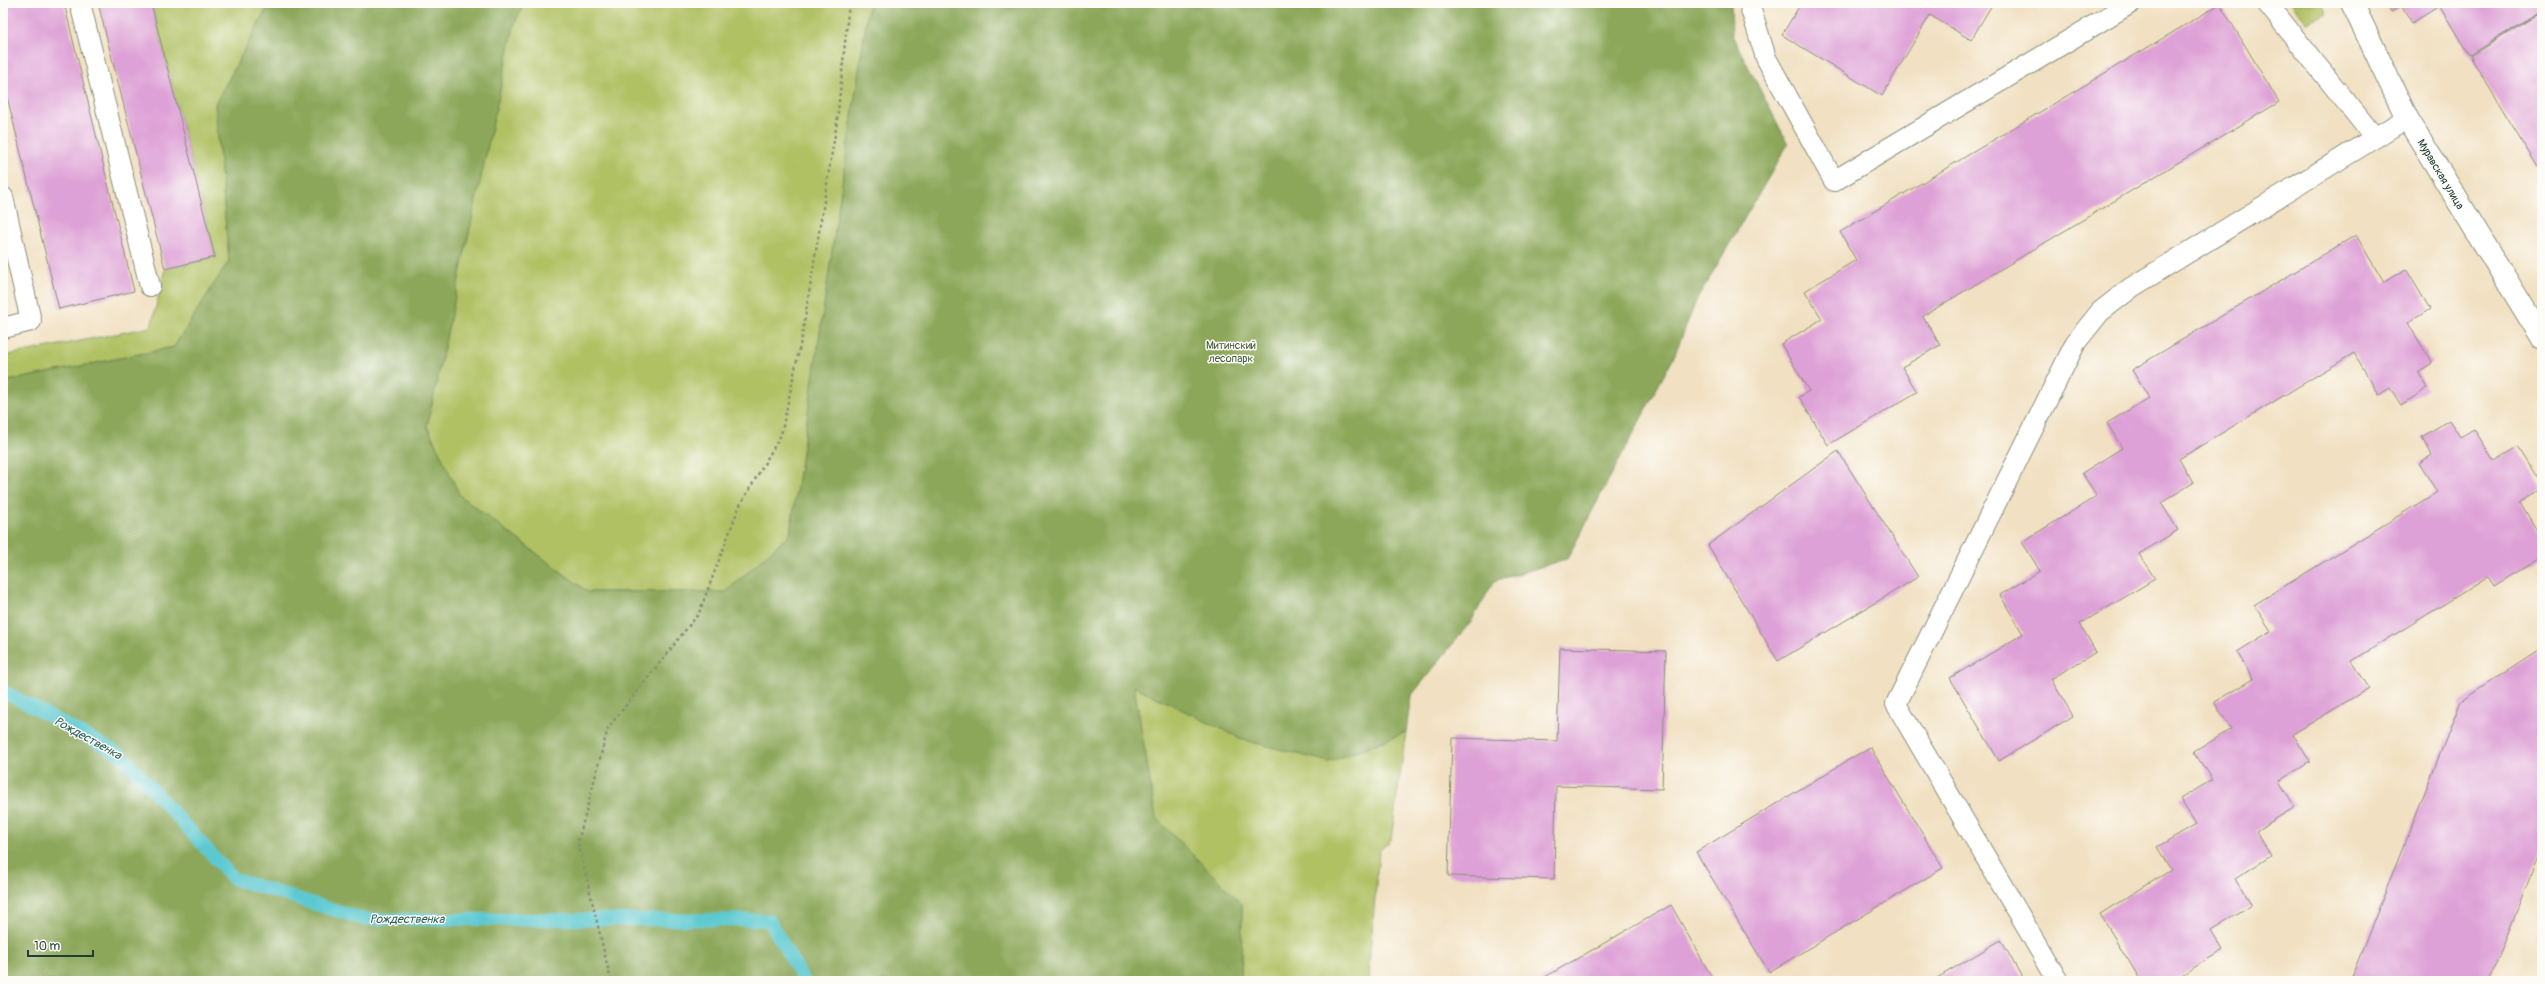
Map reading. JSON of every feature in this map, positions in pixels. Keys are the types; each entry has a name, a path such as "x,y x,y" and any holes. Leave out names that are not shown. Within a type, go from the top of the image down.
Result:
{"street":[{"name":"Муравская улица","path":"2352,3 2407,118 2541,335"}],"lane":[{"path":"80,3 150,286"},
{"path":"1749,3 1766,58 1834,181 2131,3"},
{"path":"2267,3 2375,138"},
{"path":"2058,981 1896,704 2076,342 2100,312 2132,288 2407,118"},
{"path":"3,197 31,321 3,328"}],"path":[{"path":"611,981 578,842 608,728 699,613 739,507 781,435 802,336 837,122 849,3"}],"green space":[{"path":"151,3 270,3 215,104 229,261 174,347 3,382 3,356 151,327 165,269 215,257"},
{"name":"Митинский лесопарк","path":"270,3 524,3 514,25 427,426 460,496 588,592 726,592 790,534 869,3 1731,3 1732,35 1788,144 1696,301 1675,354 1567,559 1494,581 1472,620 1411,696 1406,732 1329,762 1244,740 1134,686 1156,818 1242,904 1241,981 3,981 3,382 174,347 229,261 215,104"},
{"path":"524,3 869,3 790,534 726,592 588,592 460,496 427,426 514,25"},
{"path":"2291,3 2322,3 2327,13 2307,23"},
{"path":"1134,686 1244,740 1329,762 1406,732 1391,840 1379,851 1369,966 1370,981 1241,981 1242,904 1156,818"}],"building":[{"path":"3,3 64,3 134,291 59,309 3,80"},
{"path":"98,3 151,3 215,257 165,269"},
{"path":"1801,3 1993,3 1971,40 1930,15 1882,96 1782,35"},
{"path":"2386,3 2444,3 2412,23 2402,6 2391,12"},
{"path":"2447,3 2542,3 2542,11 2469,55 2440,7"},
{"path":"2220,4 2279,102 1923,316 1940,345 1902,367 1917,392 1828,445 1799,397 1809,391 1781,344 1822,319 1805,291 1856,260 1840,232"},
{"path":"2542,12 2542,174 2470,56"},
{"path":"2356,235 2384,283 2406,269 2430,309 2408,323 2432,363 2418,372 2428,388 2401,405 2390,388 2379,395 2354,353 2179,459 2193,483 2161,503 2178,530 2139,554 2155,579 2080,624 2096,652 2051,679 2073,716 1999,761 1950,678 2023,634 2000,595 2040,571 2022,542 2097,496 2082,473 2122,448 2107,423 2149,398 2132,370"},
{"path":"2449,420 2460,437 2474,429 2494,461 2517,447 2542,487 2520,502 2542,539 2542,557 2494,586 2488,577 2352,661 2369,688 2293,734 2310,762 2279,781 2295,807 2256,831 2271,856 2235,879 2251,905 2211,930 2223,950 2172,981 2141,981 2100,914 2171,870 2157,847 2196,824 2180,799 2212,780 2194,752 2231,729 2214,702 2253,679 2237,652 2271,631 2254,605 2437,492 2419,463 2432,455 2422,437"},
{"path":"1838,451 1918,577 1778,661 1708,545"},
{"path":"1560,648 1666,651 1662,789 1556,786 1554,879 1448,876 1452,738 1557,741"},
{"path":"2542,648 2542,847 2489,981 2350,981 2461,701"},
{"path":"1870,747 1943,868 1769,972 1696,852"},
{"path":"1671,905 1714,981 1538,981"},
{"path":"2001,940 2024,981 1932,981"}],"waterway":[{"name":"Рождественка","path":"3,691 121,755 234,879 363,919 769,920 804,981"}]}
